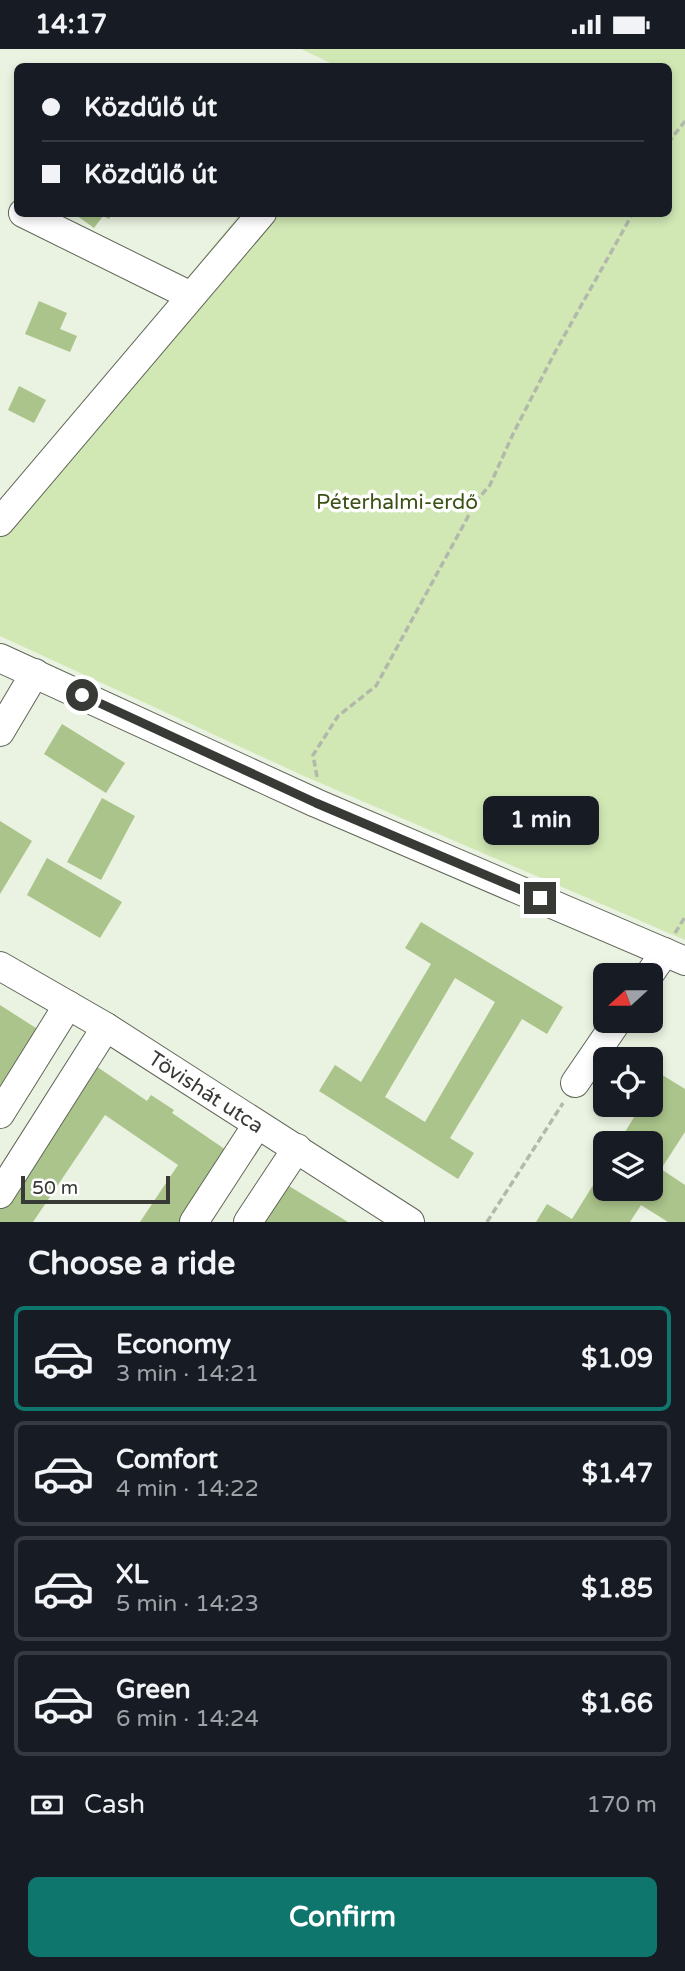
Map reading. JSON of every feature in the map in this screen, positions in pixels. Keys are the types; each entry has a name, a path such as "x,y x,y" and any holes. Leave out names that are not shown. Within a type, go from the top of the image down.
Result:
{"street":[{"path":"31,217 191,296"},
{"path":"0,522 259,217"},
{"path":"0,657 316,803 675,956"},
{"path":"0,732 35,673"},
{"name":"Tövishát utca","path":"0,965 106,1027 410,1222"},
{"path":"0,1114 68,1005"},
{"path":"0,1195 106,1027"},
{"path":"575,1083 609,1033"},
{"path":"194,1222 257,1125"},
{"path":"248,1222 297,1148"}],"path":[{"path":"672,138 685,121"},
{"path":"316,803 318,787 314,752 338,716 376,687 477,500 489,485 554,354 631,217"},
{"path":"487,1222 575,1083"}],"green space":[{"name":"Péterhalmi-erdő","path":"301,49 685,49 685,940 304,776 0,636 0,504 238,217 672,217 672,63 331,63"}],"building":[{"path":"79,217 102,217 94,228"},
{"path":"39,301 67,313 60,329 77,336 70,352 25,334"},
{"path":"19,386 46,400 34,423 8,410"},
{"path":"62,724 125,763 106,793 44,754"},
{"path":"102,798 135,816 101,880 67,862"},
{"path":"0,821 32,841 0,894"},
{"path":"47,858 122,902 100,938 27,895"},
{"path":"421,922 563,1007 547,1034 522,1019 450,1138 474,1153 458,1179 319,1091 335,1065 361,1082 431,964 405,948","holes":["455,978 495,1002 425,1122 385,1097"]},
{"path":"0,1005 39,1030 0,1093"},
{"path":"96,1066 147,1101 151,1095 174,1110 172,1113 229,1152 181,1222 140,1222 178,1165 105,1115 33,1222 0,1222 0,1208"},
{"path":"663,1075 685,1089 685,1132 663,1166 663,1131 626,1131 634,1117 663,1117"},
{"path":"663,1170 685,1185 685,1222 668,1222 641,1205 630,1222 536,1222 547,1204 572,1219 593,1185 593,1201 663,1201"},
{"path":"284,1183 348,1222 260,1222"}],"route":[{"path":"82,695 316,803 540,898"}]}
